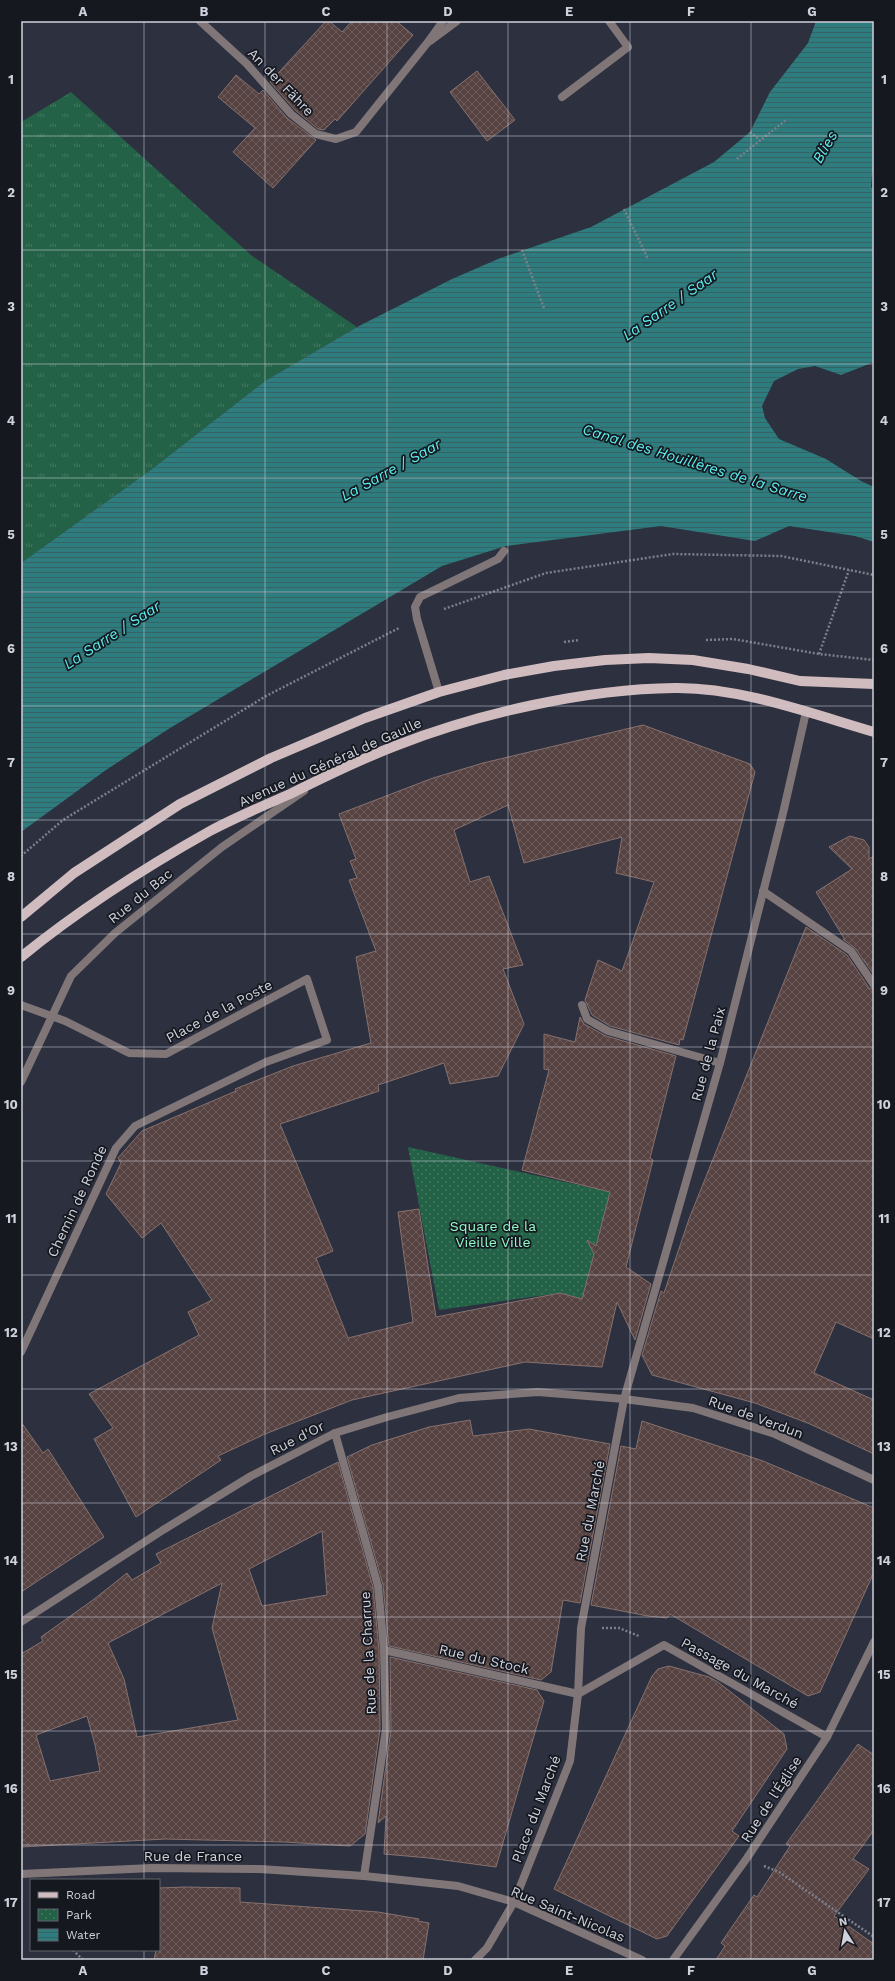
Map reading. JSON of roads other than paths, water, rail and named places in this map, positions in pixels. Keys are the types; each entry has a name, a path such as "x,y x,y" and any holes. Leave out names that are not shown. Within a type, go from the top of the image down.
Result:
{"main road":[{"name":"Avenue du Général de Gaulle","path":"21,917 74,873 180,804 271,758 365,718 439,692 504,675 554,666 605,660 648,658 692,660 748,669 800,681 874,684"},
{"name":"Avenue du Général de Gaulle","path":"21,957 44,938 117,886 211,831 327,776 395,746 447,728 508,711 620,691 676,688 698,689 764,700 874,732"}],"street":[{"name":"An der Fähre","path":"200,21 247,64 291,114 316,134 336,139 356,132 443,21"},
{"path":"428,42 457,21"},
{"path":"562,97 628,47 609,21"},
{"path":"439,692 415,607 420,597 498,559 504,551"},
{"name":"Rue de la Paix","path":"624,1399 720,1063 806,712"},
{"name":"Rue du Bac","path":"21,1082 71,976 127,923 222,847 327,776"},
{"path":"763,891 851,951 874,985"},
{"name":"Place de la Poste","path":"21,1005 65,1021 129,1053 166,1054 308,979 327,1040"},
{"path":"582,1005 587,1019 608,1031 720,1063"},
{"name":"Chemin de Ronde","path":"21,1352 116,1148 135,1126 266,1062 327,1040"},
{"name":"Rue d'Or","path":"21,1622 163,1530 251,1476 334,1433 387,1416 459,1398 538,1392 624,1399"},
{"name":"Rue de Verdun","path":"624,1399 693,1408 774,1434 874,1480"},
{"name":"Rue du Marché","path":"581,1628 624,1399"},
{"name":"Rue de la Charrue","path":"334,1433 378,1586 384,1650 386,1729 364,1876"},
{"name":"Place du Marché","path":"475,1960 487,1948 514,1902 570,1761 578,1694 581,1628"},
{"name":"Rue de l'Église","path":"673,1960 747,1858 827,1737 874,1642"},
{"name":"Passage du Marché","path":"578,1694 664,1645 827,1737"},
{"name":"Rue du Stock","path":"384,1650 578,1694"},
{"name":"Rue de France","path":"21,1874 152,1868 260,1869 364,1876"},
{"name":"Rue Saint-Nicolas","path":"364,1876 458,1886 514,1902 642,1960"}],"water":[{"path":"816,21 874,21 874,171 872,175 871,187 874,189 874,362 841,375 815,366 798,369 774,381 762,406 765,418 779,439 826,459 861,481 874,487 874,542 855,536 789,526 755,541 661,526 506,546 442,566 170,728 106,770 21,832 21,563 152,469 265,381 357,327 452,279 498,259 591,227 714,162 750,132 770,92 808,43"}],"water label":[{"name":"Blies","path":"825,147"},
{"name":"La Sarre / Saar","path":"670,305"},
{"name":"Canal des Houillères de la Sarre","path":"695,463"},
{"name":"La Sarre / Saar","path":"391,470"},
{"name":"La Sarre / Saar","path":"112,635"}],"park label":[{"name":"Square de la Vieille Ville","path":"493,1234"}]}
